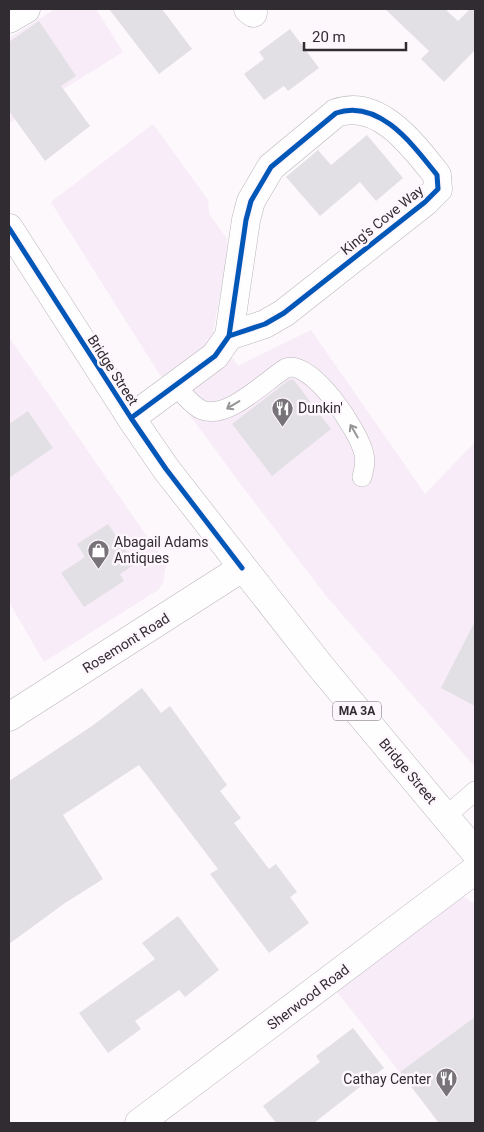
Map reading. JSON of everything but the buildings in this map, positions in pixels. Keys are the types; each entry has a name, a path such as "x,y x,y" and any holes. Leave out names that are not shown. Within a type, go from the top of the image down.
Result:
{"street":[{"path":"9,19 26,9"},
{"name":"King's Cove Way","path":"131,418 176,387 215,356 229,336 246,220 251,201 271,167 336,113 349,108 362,110 389,124 437,174 438,189 425,202 284,313 265,324 229,336"},
{"name":"Bridge Street","path":"9,228 166,469 327,674 475,852"},
{"name":"Rosemont Road","path":"9,717 242,568"},
{"name":"Sherwood Road","path":"139,1123 475,870"}],"lane":[{"path":"176,387 202,410 218,411 232,406 286,368 294,366 306,371 340,410 359,441 365,466 362,477"},
{"path":"446,817 475,791"}],"shaded area":[{"path":"55,9 96,9 123,52 9,123 9,38"},
{"path":"153,124 208,200 209,214 227,239 227,260 213,331 238,366 311,330 425,494 475,442 475,767 327,597 242,486 158,372 51,202"},
{"path":"9,337 166,564 163,583 158,590 44,662 9,602"},
{"path":"464,897 475,904 475,1123 439,1123 335,989 458,899"}],"cycle path":[{"path":"131,418 215,356 229,336 246,220 251,201 271,167 336,113 352,110 367,112 381,118 394,127 406,138 437,175 438,189 425,202 284,313 265,324 229,336"},
{"path":"9,228 131,418 166,469 242,568"}],"place":[{"name":"Dunkin'","path":"282,427"},
{"name":"Abagail Adams Antiques","path":"98,569"},
{"name":"Cathay Center","path":"447,1098"}]}
